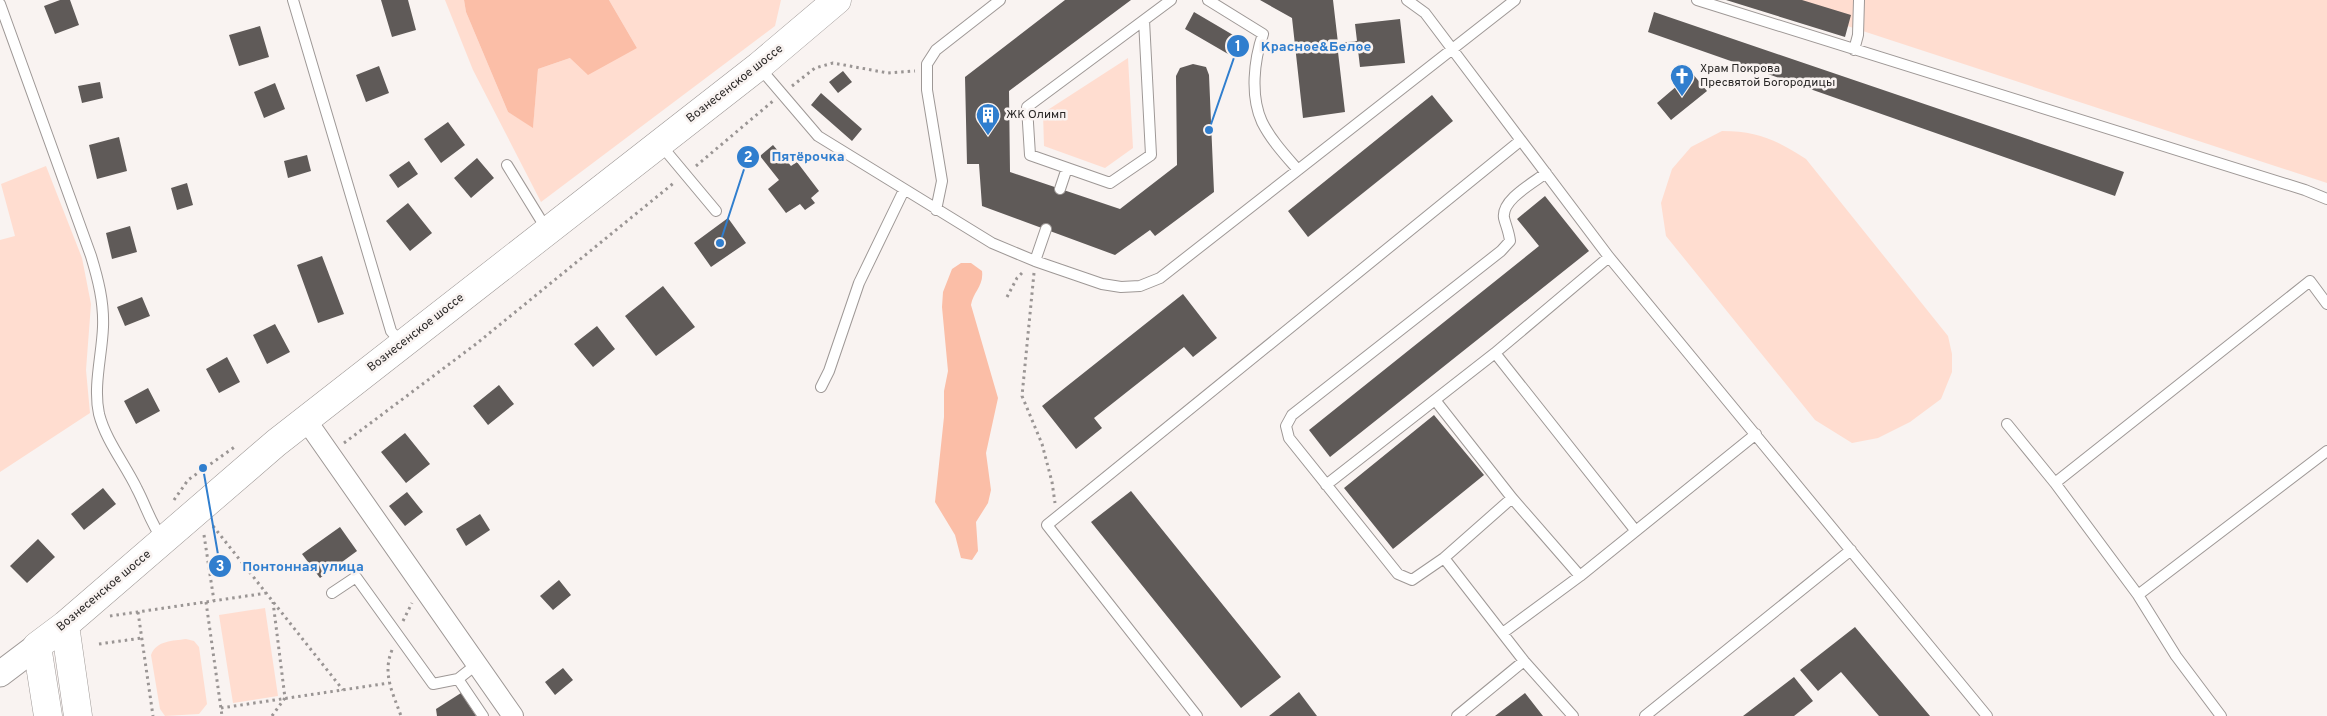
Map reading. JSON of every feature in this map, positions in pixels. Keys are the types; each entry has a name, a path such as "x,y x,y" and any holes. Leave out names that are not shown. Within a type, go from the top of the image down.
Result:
{"main road":[{"name":"Вознесенское шоссе","path":"37,646 65,625 306,420 759,66 828,3"},
{"path":"65,625 78,716"},
{"path":"37,646 48,716"}],"street":[{"path":"306,420 513,716"},
{"name":"Вознесенское шоссе","path":"0,674 37,646"}],"lane":[{"path":"293,0 391,331 402,344"},
{"path":"936,210 942,181 927,90 928,64 936,50 1000,0"},
{"path":"1144,20 1151,155 1110,183 1030,155 1027,107 1144,20 1171,0"},
{"path":"1208,0 1263,34 1257,52 1255,74 1261,121 1274,142 1298,170"},
{"path":"1407,0 1425,13 1609,257 1987,716"},
{"path":"759,66 818,136 992,243 1035,261 1102,284 1121,287 1140,286 1160,278 1516,0"},
{"path":"1697,0 2296,187 2327,199"},
{"path":"1854,50 1858,35 1860,0"},
{"path":"0,4 91,256 101,289 103,325 98,383 99,414 108,438 138,489 153,525 164,540"},
{"path":"1197,716 1189,712 1047,525 1520,141"},
{"path":"660,143 687,173 716,211"},
{"path":"507,165 548,230"},
{"path":"1060,189 1068,168"},
{"path":"1512,498 1444,558 1412,580 1398,574 1289,438 1286,426 1292,414 1501,251 1510,241 1509,230 1504,216 1507,203 1546,173"},
{"path":"821,388 860,283 904,190"},
{"path":"1035,261 1046,229"},
{"path":"1326,485 1495,353 1609,257"},
{"path":"2055,482 2310,281 2327,304"},
{"path":"1495,353 1635,530"},
{"path":"1435,400 1512,498 1580,576"},
{"path":"2007,424 2055,482 2138,595 2176,656 2221,716"},
{"path":"1504,632 1580,576 1756,434"},
{"path":"2138,595 2327,451"},
{"path":"1645,716 1851,550"},
{"path":"1444,558 1504,632 1524,661 1573,716"},
{"path":"332,593 356,577 434,684 458,679 477,664"},
{"path":"1456,716 1524,661"},
{"path":"458,679 484,716"}],"path":[{"path":"340,446 476,344 815,68 833,63 888,72 927,70"},
{"path":"1035,261 1022,396 1042,444 1057,516"},
{"path":"1007,297 1017,278 1035,261"},
{"path":"211,523 343,690"},
{"path":"203,529 214,601"},
{"path":"104,617 267,594"},
{"path":"272,716 286,698 273,601"},
{"path":"206,602 222,716"},
{"path":"401,716 389,683 388,663 412,603"},
{"path":"138,612 153,716"},
{"path":"98,644 142,638"},
{"path":"221,708 389,683"}],"shaded area":[{"path":"445,0 464,0 466,12 508,112 533,127 538,69 570,58 637,48 609,0 781,0 775,26 541,202 473,70"},
{"path":"464,0 609,0 637,48 588,75 570,58 538,69 533,128 508,112 466,12"},
{"path":"1768,0 2327,0 2327,183"},
{"path":"1128,58 1133,148 1105,168 1044,146 1043,113"},
{"path":"1722,131 1735,131 1766,138 1806,159 1948,336 1952,354 1952,372 1941,399 1910,422 1878,438 1852,443 1815,420 1666,236 1661,203 1672,169 1691,147"},
{"path":"46,166 82,258 91,304 86,370 90,413 0,472 0,240 15,236 1,184"},
{"path":"961,263 971,263 982,271 980,285 971,305 998,398 986,453 991,490 988,503 976,522 978,551 972,560 961,558 955,535 935,502 944,417 944,391 948,371 942,307 943,292 952,269"},
{"path":"265,608 278,696 233,703 219,615"},
{"path":"186,639 194,641 199,647 207,704 199,714 165,716 160,709 151,655 157,646 161,644"}],"building":[{"path":"60,0 70,0 79,25 55,34 44,6"},
{"path":"381,0 408,0 416,30 392,37"},
{"name":"ЖК Олимп","path":"1065,0 1131,0 1009,91 1010,172 1120,209 1177,165 1176,76 1180,68 1193,64 1206,67 1209,75 1214,192 1155,236 1150,230 1115,255 982,206 979,164 967,164 965,77"},
{"path":"1260,0 1333,0 1338,43 1357,41 1355,24 1400,19 1405,63 1360,67 1358,50 1338,52 1345,112 1303,118 1292,18"},
{"path":"1726,0 1802,0 1851,15 1845,37"},
{"path":"1194,12 1245,42 1235,58 1185,29"},
{"path":"1654,12 2124,172 2115,196 1648,32"},
{"path":"260,26 269,57 239,66 229,35"},
{"path":"379,66 389,93 366,102 356,75"},
{"path":"843,71 852,82 838,93 829,82"},
{"name":"Храм Покрова Пресвятой Богородицы","path":"1692,73 1707,91 1671,120 1657,103"},
{"path":"100,82 103,98 82,103 78,86"},
{"path":"275,83 285,109 264,118 254,92"},
{"path":"821,93 862,129 852,141 811,105"},
{"path":"1432,95 1453,121 1308,237 1288,211"},
{"path":"448,122 465,145 441,163 424,139"},
{"path":"119,137 127,171 97,179 89,145"},
{"path":"773,145 791,166 797,162 819,191 811,198 815,203 805,210 800,204 786,213 768,189 779,180 760,156"},
{"path":"307,155 311,171 288,178 284,161"},
{"path":"477,158 494,178 471,198 454,178"},
{"path":"409,161 418,174 398,188 389,175"},
{"path":"187,183 193,205 177,210 171,188"},
{"path":"1545,196 1589,251 1330,457 1309,430 1539,246 1517,219"},
{"path":"408,203 432,233 410,251 386,221"},
{"path":"728,218 746,243 711,267 694,243"},
{"path":"130,226 137,252 112,259 106,233"},
{"path":"322,256 344,314 318,323 297,265"},
{"path":"663,286 695,327 656,356 625,316"},
{"path":"1183,294 1217,338 1193,357 1184,347 1137,384 1094,418 1102,428 1076,449 1042,406"},
{"path":"142,297 150,316 125,326 117,307"},
{"path":"275,324 290,352 267,364 253,335"},
{"path":"597,326 615,349 593,367 574,344"},
{"path":"227,357 240,382 219,393 206,369"},
{"path":"499,385 514,404 488,425 473,406"},
{"path":"148,388 160,411 136,424 124,401"},
{"path":"1434,415 1484,475 1393,549 1344,488"},
{"path":"405,433 430,464 406,483 381,452"},
{"path":"103,488 116,504 84,530 71,514"},
{"path":"1131,491 1281,677 1241,708 1091,522"},
{"path":"407,492 423,512 405,526 389,506"},
{"path":"480,514 490,530 466,546 456,529"},
{"path":"340,527 357,551 320,578 302,554"},
{"path":"38,539 55,557 27,583 10,566"},
{"path":"559,580 571,595 553,610 540,596"},
{"path":"1855,627 1930,716 1879,716 1841,672 1818,691 1800,670"},
{"path":"563,668 573,680 555,695 545,682"},
{"path":"1794,677 1813,701 1794,716 1743,716"},
{"path":"1299,692 1317,716 1269,716"},
{"path":"461,693 476,716 437,716 436,709"},
{"path":"1525,693 1543,716 1495,716"}],"place":[{"name":"Храм Покрова Пресвятой Богородицы","path":"1682,97"},
{"name":"Красное&Белое","path":"1209,130"},
{"name":"ЖК Олимп","path":"988,136"},
{"name":"Пятёрочка","path":"720,243"},
{"name":"Понтонная улица","path":"203,468"}]}
